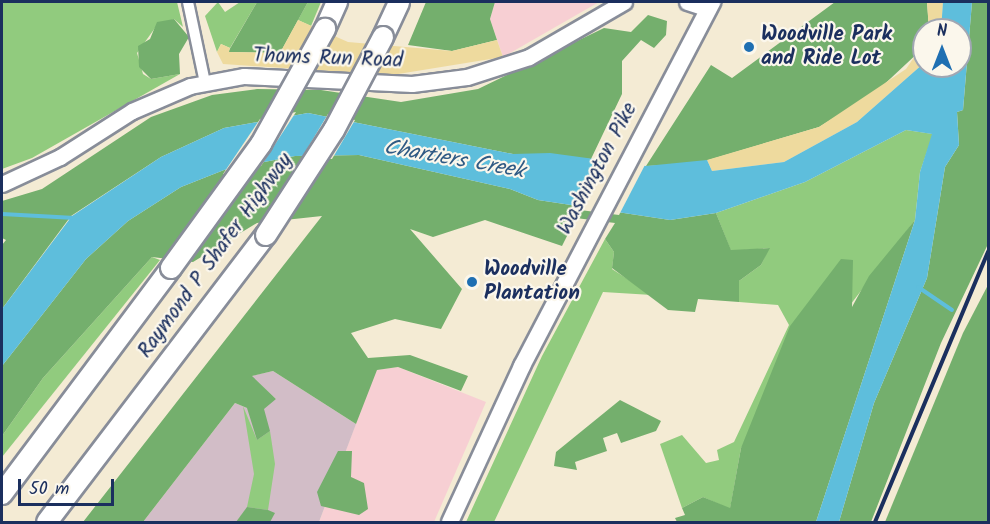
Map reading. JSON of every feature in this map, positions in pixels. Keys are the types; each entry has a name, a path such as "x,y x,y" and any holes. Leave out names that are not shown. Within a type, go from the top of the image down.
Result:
{"highway":[{"name":"Raymond P Shafer Highway","path":"2,494 261,144 325,29 337,2"},
{"name":"Raymond P Shafer Highway","path":"47,522 266,235 334,130 399,2"}],"main road":[{"name":"Washington Pike","path":"450,522 596,220 710,5"}],"street":[{"path":"188,2 205,83"},
{"path":"602,17 606,2"},
{"name":"Thoms Run Road","path":"2,184 60,157 132,111 205,83 244,76 412,84 467,77 529,57 602,17 624,2"},
{"path":"687,2 710,5"}],"shaded area":[{"path":"495,2 599,2 503,57 490,19"},
{"path":"398,367 486,402 434,522 319,522 376,370"},
{"path":"273,371 356,424 319,522 143,522 235,403 247,408 276,399 251,376"}],"green space":[{"path":"2,2 177,2 183,27 174,19 155,28 137,53 143,74 151,79 180,74 32,158 2,169"},
{"path":"218,2 225,12 240,2 257,2 230,48 221,44 217,52 205,16"},
{"path":"257,2 308,2 280,53 228,52"},
{"path":"308,2 321,2 311,26 298,20"},
{"path":"426,2 495,2 490,19 497,40 452,51 408,45"},
{"path":"835,2 927,2 928,18 912,18 912,58 876,92 819,127 695,164 646,166 711,65 732,78"},
{"path":"972,2 988,2 988,244 941,343 871,522 839,522 874,403 927,278 945,167 959,145 957,112 963,110 966,78 972,78"},
{"path":"648,15 667,21 666,35 654,48 641,40 622,61 622,94 591,159 513,154 308,113 224,128 161,157 71,216 2,309 2,245 6,240 2,238 2,201 42,189 151,117 212,95 257,89 321,90 401,102 478,89 604,28 631,32"},
{"path":"174,19 189,37 179,54 180,74 151,79 139,67 138,46 150,39 157,22"},
{"path":"906,130 933,134 920,172 915,220 741,448 730,509 703,497 682,508 660,444 682,435 706,463 719,460 717,450 734,442 789,325 778,305 739,302 739,281 761,265 769,248 731,251 716,213 805,182"},
{"path":"359,155 510,189 538,200 670,220 716,213 731,250 770,248 761,265 739,281 739,302 698,299 695,312 668,310 612,268 614,252 605,239 615,223 576,218 562,246 485,220 433,237 410,229 462,289 441,329 395,319 351,333 368,358 410,355 468,376 461,391 398,367 377,370 356,424 273,371 252,376 276,399 264,409 270,431 257,440 247,408 235,403 143,522 83,522 322,216 257,223 193,262 152,257 43,378 2,436 2,366 86,259 128,221 181,187 224,170 295,156"},
{"path":"915,220 816,522 677,522 675,518 685,515 682,508 703,497 730,508 741,448 790,326 841,259 853,260 852,307 869,276"},
{"path":"605,239 614,252 612,269 652,295 603,292 494,522 466,522 542,356"},
{"path":"152,257 160,260 2,457 2,436 43,378"},
{"path":"988,285 988,522 885,522 963,333"},
{"path":"620,400 661,421 656,431 621,443 617,433 603,438 607,451 575,462 577,470 554,466 556,452"},
{"path":"243,406 257,440 270,431 275,464 268,510 247,507 254,474"},
{"path":"338,451 352,451 351,477 364,483 368,509 359,515 321,506 317,492"},
{"path":"247,507 275,513 270,522 236,522"}],"sand":[{"path":"927,2 943,2 942,18 928,18"},
{"path":"298,20 348,42 452,51 497,40 503,57 392,75 223,64 217,52 221,44 230,48 229,52 280,53"},
{"path":"912,60 912,74 857,122 784,162 712,171 707,160 819,127 906,69"}],"water":[{"path":"943,2 972,2 971,18 942,18"},
{"name":"Chartiers Creek","path":"912,74 912,78 966,78 963,110 957,112 959,145 945,167 927,278 874,403 839,522 816,522 915,220 920,172 932,134 906,130 805,182 716,213 670,220 538,200 510,189 359,155 295,156 224,170 181,187 128,221 86,259 2,366 2,309 72,216 161,157 224,128 308,113 513,154 550,153 646,166 707,160 712,171 784,162 857,122"}],"pier":[{"path":"296,112 261,166 223,174 260,119"},
{"path":"328,114 355,120 332,159 301,159"},
{"path":"608,158 646,163 619,215 580,210"}],"waterway":[{"path":"2,214 75,218"},
{"path":"918,287 952,310"}],"railway":[{"path":"875,522 988,252"}],"place":[{"name":"Woodville Park and Ride Lot","path":"749,47"},
{"name":"Woodville Plantation","path":"472,282"}]}
